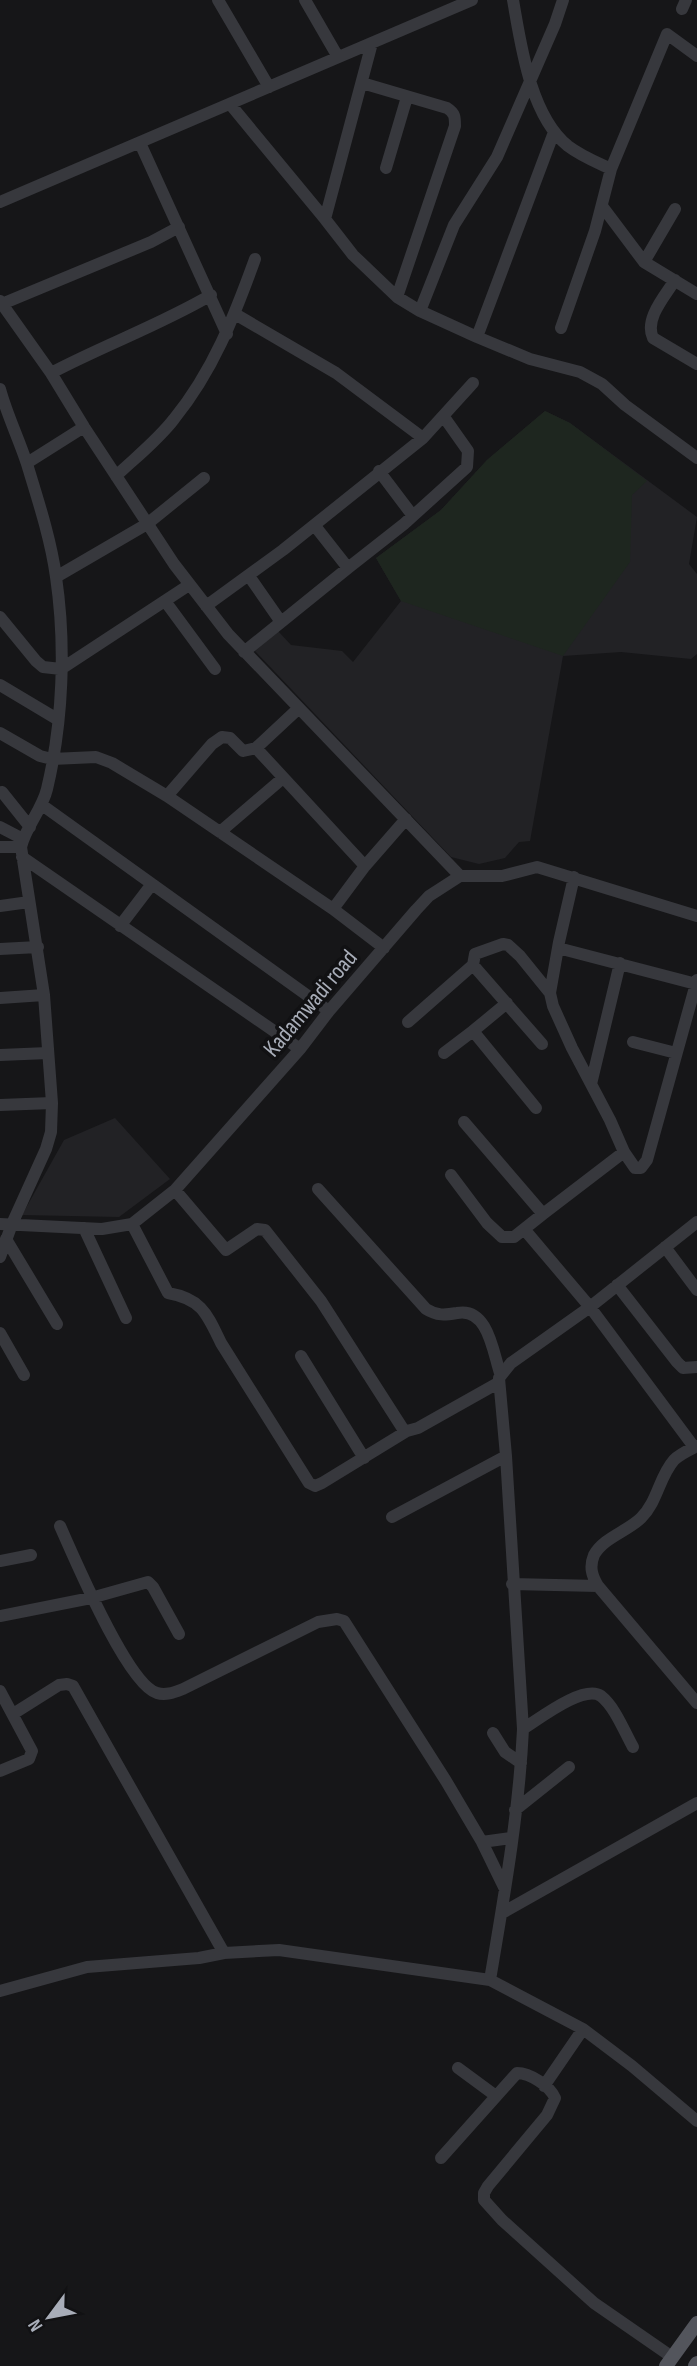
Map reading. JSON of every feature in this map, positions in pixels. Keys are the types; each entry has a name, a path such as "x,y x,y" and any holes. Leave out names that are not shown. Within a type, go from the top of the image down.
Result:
{"main road":[{"path":"669,2362 697,2323"}],"street":[{"path":"218,0 269,87"},
{"path":"305,0 338,57"},
{"path":"0,202 372,43 450,4 472,0"},
{"path":"513,0 534,93 554,132 582,155 611,169"},
{"path":"420,311 454,225 497,157 563,0"},
{"path":"562,328 602,206 611,169 667,34 697,56"},
{"path":"325,219 372,43"},
{"path":"362,83 447,108 453,112 455,118 455,125 397,297"},
{"path":"386,168 407,97"},
{"path":"230,104 353,255 397,297 420,311 530,359 580,372 602,384 625,405 696,455"},
{"path":"477,337 554,132"},
{"path":"140,143 227,334"},
{"path":"602,206 645,262 697,294"},
{"path":"645,262 675,209"},
{"path":"179,227 151,242 1,303 51,373 147,524 189,584 244,652 460,876 502,876 537,867 697,916"},
{"path":"116,476 173,421 199,386 227,334 255,259"},
{"path":"675,281 652,319 650,331 653,338 697,364"},
{"path":"51,373 182,312 211,295"},
{"path":"235,314 337,373 423,438"},
{"path":"206,606 315,526 379,471 423,438 473,383"},
{"path":"0,389 3,410 27,463 56,577 61,670 52,759 42,805 22,848 44,995 52,1103 51,1132 46,1149 6,1224 6,1239 0,1256"},
{"path":"244,652 413,516 467,467 469,460 464,444 444,417"},
{"path":"27,463 84,427"},
{"path":"379,471 413,516"},
{"path":"56,577 147,524 204,478"},
{"path":"315,526 348,568"},
{"path":"249,576 281,622"},
{"path":"0,617 36,661 43,667 61,670 189,584"},
{"path":"165,601 215,669"},
{"path":"0,685 57,719"},
{"path":"167,796 212,744 222,737 230,738 243,751 256,748 299,708"},
{"path":"0,733 23,749 52,759 96,757 112,763 220,832 333,909 384,948"},
{"path":"256,748 365,866"},
{"path":"220,832 283,778"},
{"path":"2,792 30,827"},
{"path":"42,805 329,1011"},
{"path":"333,909 365,866 407,819"},
{"path":"0,827 22,848 120,926 300,1049"},
{"path":"0,847 22,848"},
{"name":"Kadamwadi road","path":"132,1224 175,1190 300,1049 329,1011 429,896 460,876"},
{"path":"550,993 574,877"},
{"path":"120,926 152,884"},
{"path":"0,906 29,902"},
{"path":"408,1021 473,965 475,954 503,944 508,945 550,993 557,1016 624,1152 635,1168 641,1168 645,1165 696,982 558,948"},
{"path":"0,949 38,947"},
{"path":"592,1084 620,963"},
{"path":"473,965 542,1044"},
{"path":"0,998 44,995"},
{"path":"444,1054 507,1003"},
{"path":"473,1031 536,1108"},
{"path":"633,1042 676,1053"},
{"path":"0,1055 48,1053"},
{"path":"0,1105 52,1103"},
{"path":"464,1122 543,1214"},
{"path":"451,1175 487,1223 502,1237 514,1237 624,1152"},
{"path":"318,1189 426,1309 434,1314 447,1315 470,1312 484,1324 499,1378 523,1729 522,1763 490,1980"},
{"path":"175,1190 226,1251 257,1229 265,1230 321,1301 399,1425 407,1431"},
{"path":"6,1224 84,1228 118,1228 132,1224 168,1293 198,1303 309,1483 315,1486 407,1431 418,1428 499,1378 697,1222"},
{"path":"84,1228 126,1318"},
{"path":"524,1229 590,1307 696,1446 675,1459 666,1471 651,1506 641,1518 599,1548 591,1565 592,1575 598,1586 697,1703"},
{"path":"6,1239 57,1324"},
{"path":"665,1247 697,1290"},
{"path":"617,1284 677,1362 683,1368 697,1367"},
{"path":"0,1333 24,1375"},
{"path":"301,1356 364,1458"},
{"path":"392,1517 506,1456"},
{"path":"61,1526 91,1598 139,1679 157,1693 170,1694 183,1689 318,1622 337,1619 344,1621 414,1728 482,1842 505,1887"},
{"path":"0,1561 31,1555"},
{"path":"0,1616 91,1598 148,1582 179,1634"},
{"path":"513,1584 598,1586"},
{"path":"13,1714 59,1685 73,1686 224,1953"},
{"path":"0,1691 32,1747 32,1756 21,1764 0,1771"},
{"path":"523,1729 577,1696 593,1693 606,1703 633,1747"},
{"path":"493,1733 505,1752 522,1763"},
{"path":"514,1810 569,1767"},
{"path":"502,1913 697,1803"},
{"path":"482,1842 511,1838"},
{"path":"0,1992 87,1967 279,1950 490,1980 583,2029 697,2121"},
{"path":"544,2086 583,2029"},
{"path":"458,2068 496,2096"},
{"path":"441,2158 517,2073 528,2075 553,2093 553,2105 493,2179 484,2193 484,2200 502,2220 594,2303 669,2362"}],"shaded area":[{"path":"545,411 570,423 697,517 689,564 697,574 697,654 691,659 621,652 563,656 530,841 519,842 505,858 479,864 451,857 255,651 278,631 291,645 342,651 353,662 401,601 376,558 441,510 487,460"},
{"path":"545,411 570,423 647,481 632,495 630,562 563,656 401,601 376,558 441,510 487,460"},
{"path":"115,1118 170,1179 119,1217 22,1215 64,1140"}]}
